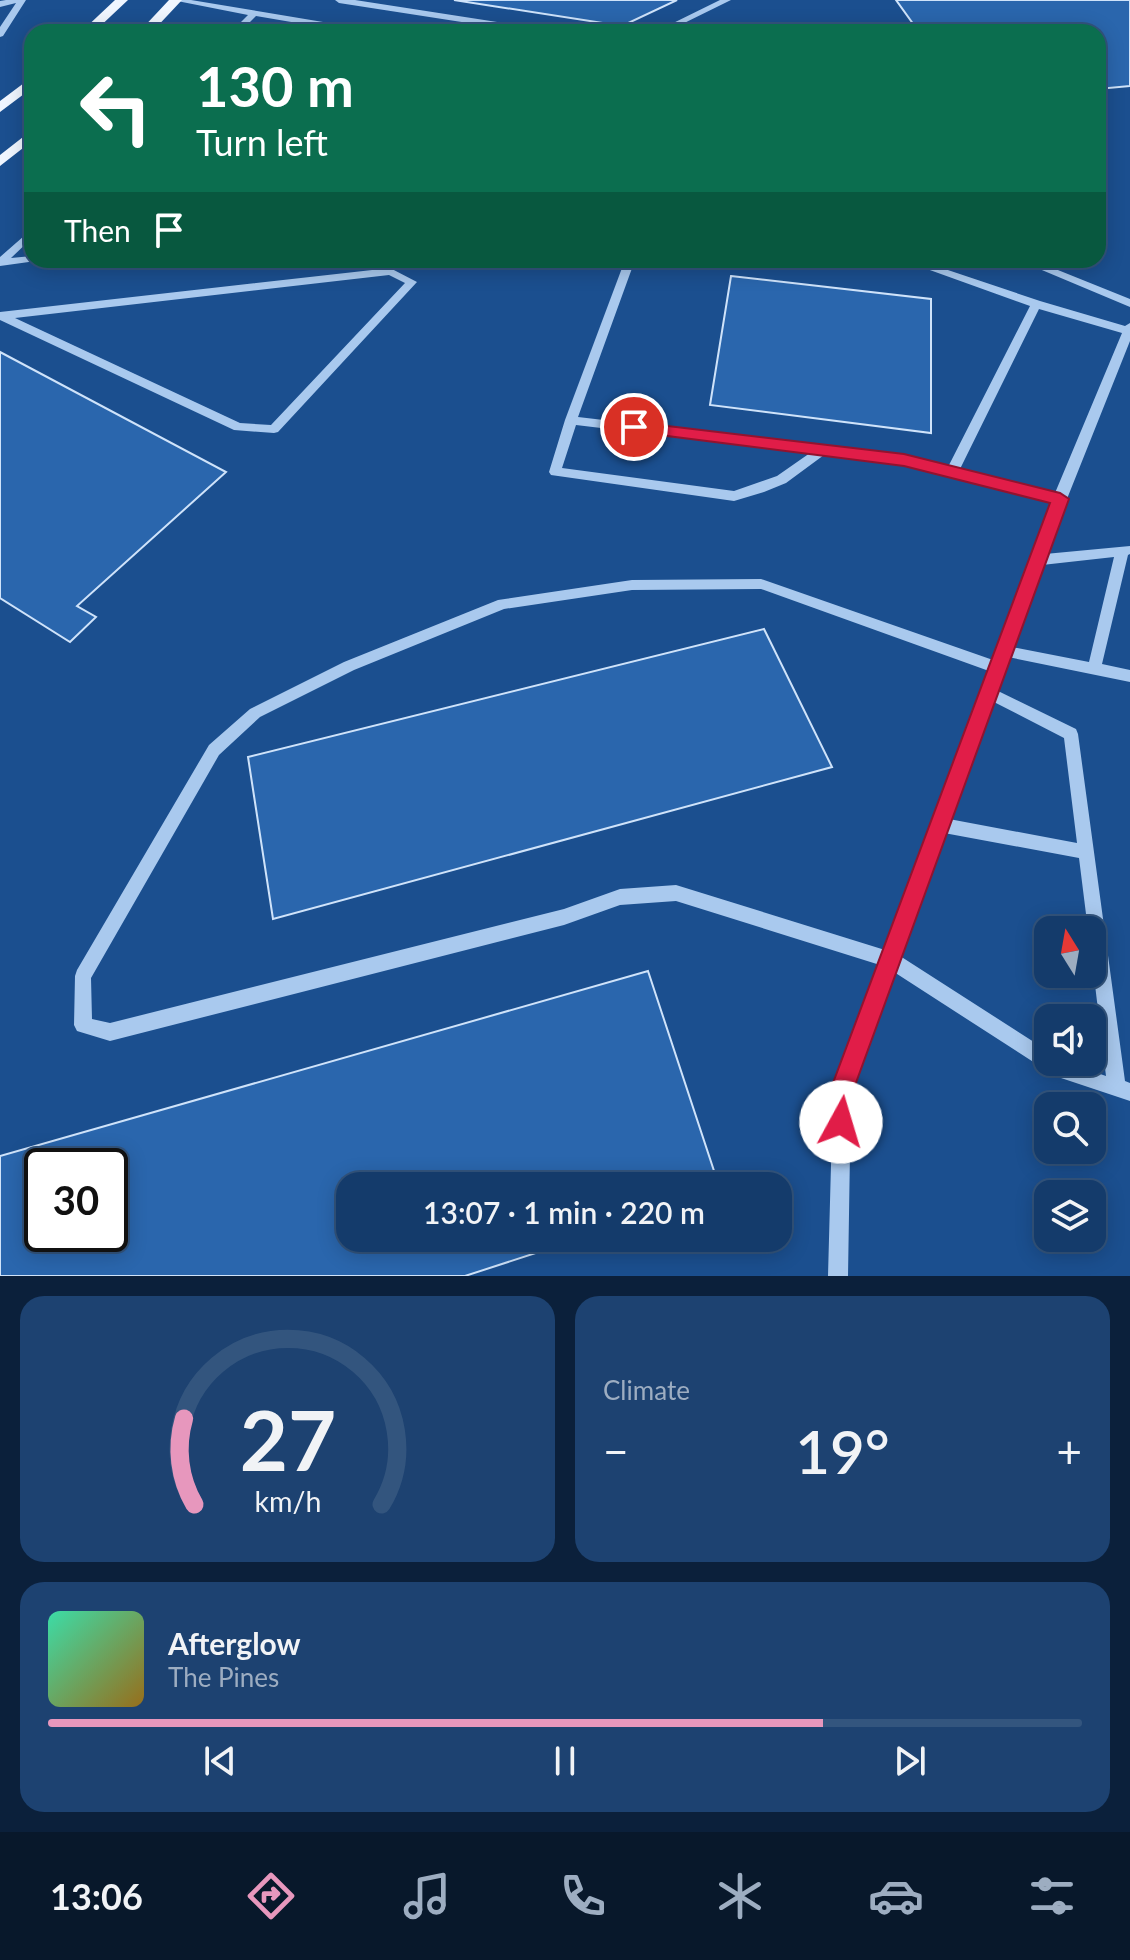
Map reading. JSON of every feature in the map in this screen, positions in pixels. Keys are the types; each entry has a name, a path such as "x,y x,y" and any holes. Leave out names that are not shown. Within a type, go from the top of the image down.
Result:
{"main road":[{"path":"96,24 122,0"},
{"path":"153,24 176,0"},
{"path":"0,108 24,88"},
{"path":"0,162 24,141"}],"street":[{"path":"0,4 20,0"},
{"path":"0,34 20,0"},
{"path":"176,0 318,24"},
{"path":"339,0 492,24"},
{"path":"676,24 727,0"},
{"path":"243,24 254,13"},
{"path":"0,263 24,240"},
{"path":"0,263 24,260"},
{"path":"627,268 555,472 734,496 762,490 794,476 822,450"},
{"path":"838,1276 842,1091 1060,499 1129,329 1036,304 930,268"},
{"path":"1043,268 1130,303"},
{"path":"390,271 412,282 274,429 238,427 1,316 390,271"},
{"path":"952,472 1036,304"},
{"path":"571,420 904,460 1060,499"},
{"path":"1038,560 1126,551 1094,669"},
{"path":"998,668 761,584 632,585 503,604 349,666 268,706 255,713 214,750 83,976 83,1025 110,1032 549,921 620,897 676,893 891,960 1034,1053"},
{"path":"1005,651 1130,676"},
{"path":"989,693 1071,734 1086,852 1124,1090 1080,1076"},
{"path":"941,825 1086,852"}],"building":[{"path":"454,0 677,0 626,24"},
{"path":"896,0 1130,0 1130,86 1106,88 1106,24 913,24"},
{"path":"731,276 931,299 931,433 710,405"},
{"path":"0,352 226,472 77,606 96,617 70,642 0,598"},
{"path":"764,629 832,767 273,919 248,757"},
{"path":"648,971 714,1172 336,1172 336,1252 539,1252 465,1276 0,1276 0,1156 24,1149 24,1252 128,1252 128,1148 28,1148"}],"route":[{"path":"634,427 904,460 1060,499 842,1091 841,1122"}]}
